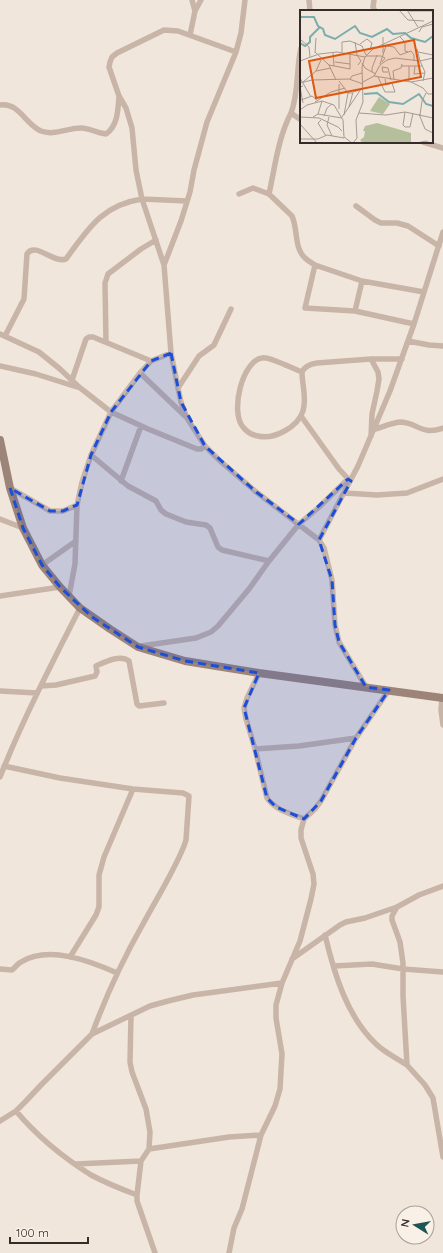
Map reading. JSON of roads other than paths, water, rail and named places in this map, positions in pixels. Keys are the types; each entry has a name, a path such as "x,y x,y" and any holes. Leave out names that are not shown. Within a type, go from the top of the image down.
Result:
{"street":[{"path":"192,0 195,11"},
{"path":"190,36 195,11 201,0"},
{"path":"164,265 187,201 207,122 236,52 241,33 245,0"},
{"path":"374,0 373,6 375,10"},
{"path":"187,418 178,388 172,353 164,265 142,199 136,170 132,128 126,108 119,96 110,67 110,62 112,56 117,52 164,30 178,32 236,52"},
{"path":"269,194 283,133 294,104 300,53"},
{"path":"0,105 8,104 13,106 32,125 41,131 51,133 80,128 106,134 114,125 119,96"},
{"path":"291,113 300,119"},
{"path":"427,143 443,148"},
{"path":"239,194 252,188 269,194 292,216 299,248 305,259 315,266 362,281 424,292"},
{"path":"187,201 142,199 124,203 100,217 90,227 66,259 63,260 56,259 37,250 29,251 27,254 24,299 2,335 39,352 79,387 111,412 197,449 201,449 205,446"},
{"path":"356,206 381,223 398,223 408,226 439,246"},
{"path":"319,540 344,494 375,430 402,359 443,232"},
{"path":"106,342 106,278 108,274 141,249 156,240"},
{"path":"315,266 305,308 355,311 414,324"},
{"path":"355,311 362,281"},
{"path":"178,388 199,356 212,348 231,310"},
{"path":"72,380 88,337 93,337 151,361"},
{"path":"408,341 441,345"},
{"path":"69,596 75,564 76,505 91,455 111,412 140,373 151,361 172,353"},
{"path":"302,372 265,358 256,359 250,364 240,388 237,409 238,418 242,426 248,432 258,436 267,436 286,430 295,423 301,416 303,410 304,399 302,372 304,368 309,365 317,362 402,359"},
{"path":"371,359 378,372 379,379 378,391 372,414 371,439"},
{"path":"0,366 36,374 79,387"},
{"path":"140,373 187,418 205,446 219,460 255,492 319,540 324,548 332,580 335,625 339,642 366,687"},
{"path":"301,416 323,448 350,480"},
{"path":"375,430 398,422 428,431 435,431 443,428"},
{"path":"122,481 141,426"},
{"path":"0,440 2,463 22,528 42,564 60,587 80,608 110,629 138,647 185,661 259,673 442,698 441,710 443,725"},
{"path":"91,455 128,486 156,501 161,510 166,514 186,522 206,525 210,528 218,547 222,550 269,561"},
{"path":"344,494 377,495 407,492 443,479"},
{"path":"138,647 196,638 211,632 218,626 249,589 269,561 299,524 350,480"},
{"path":"10,488 50,511 63,511 76,505"},
{"path":"0,520 22,528"},
{"path":"42,564 76,541"},
{"path":"0,596 60,587"},
{"path":"0,777 37,693 80,608"},
{"path":"41,686 56,685 95,676 96,666 120,657 129,661 139,706 164,703"},
{"path":"259,673 244,708 267,798 270,803 276,807 304,819"},
{"path":"229,1253 234,1228 242,1209 261,1135 275,1106 280,1089 282,1054 276,1018 276,1005 282,983 300,941 314,884 313,874 301,838 301,830 304,819 321,801 356,738 390,690"},
{"path":"0,691 37,693"},
{"path":"255,749 305,745 356,738"},
{"path":"4,766 60,778 132,789 183,793 189,796 190,799 186,840 184,846 156,902 117,973 92,1034"},
{"path":"70,957 96,915 99,907 99,875 104,857 132,789"},
{"path":"292,960 346,922 365,918 397,907 419,895 443,886"},
{"path":"397,907 392,916 392,920 400,942 403,964 403,996 407,1065"},
{"path":"326,935 342,991 355,1018 376,1044 407,1065 425,1085 434,1098 443,1157"},
{"path":"0,969 12,970 22,962 41,955 70,957 85,960 117,973"},
{"path":"334,966 372,964 403,969 443,972"},
{"path":"0,1121 16,1111 92,1034 150,1006 168,1001 193,995 282,983"},
{"path":"131,1016 130,1062 132,1072 146,1109 150,1132 149,1149 142,1161 137,1195 155,1253"},
{"path":"16,1111 42,1138 75,1164 107,1183 137,1195"},
{"path":"149,1149 229,1137 261,1135"},
{"path":"75,1164 142,1161"}]}
